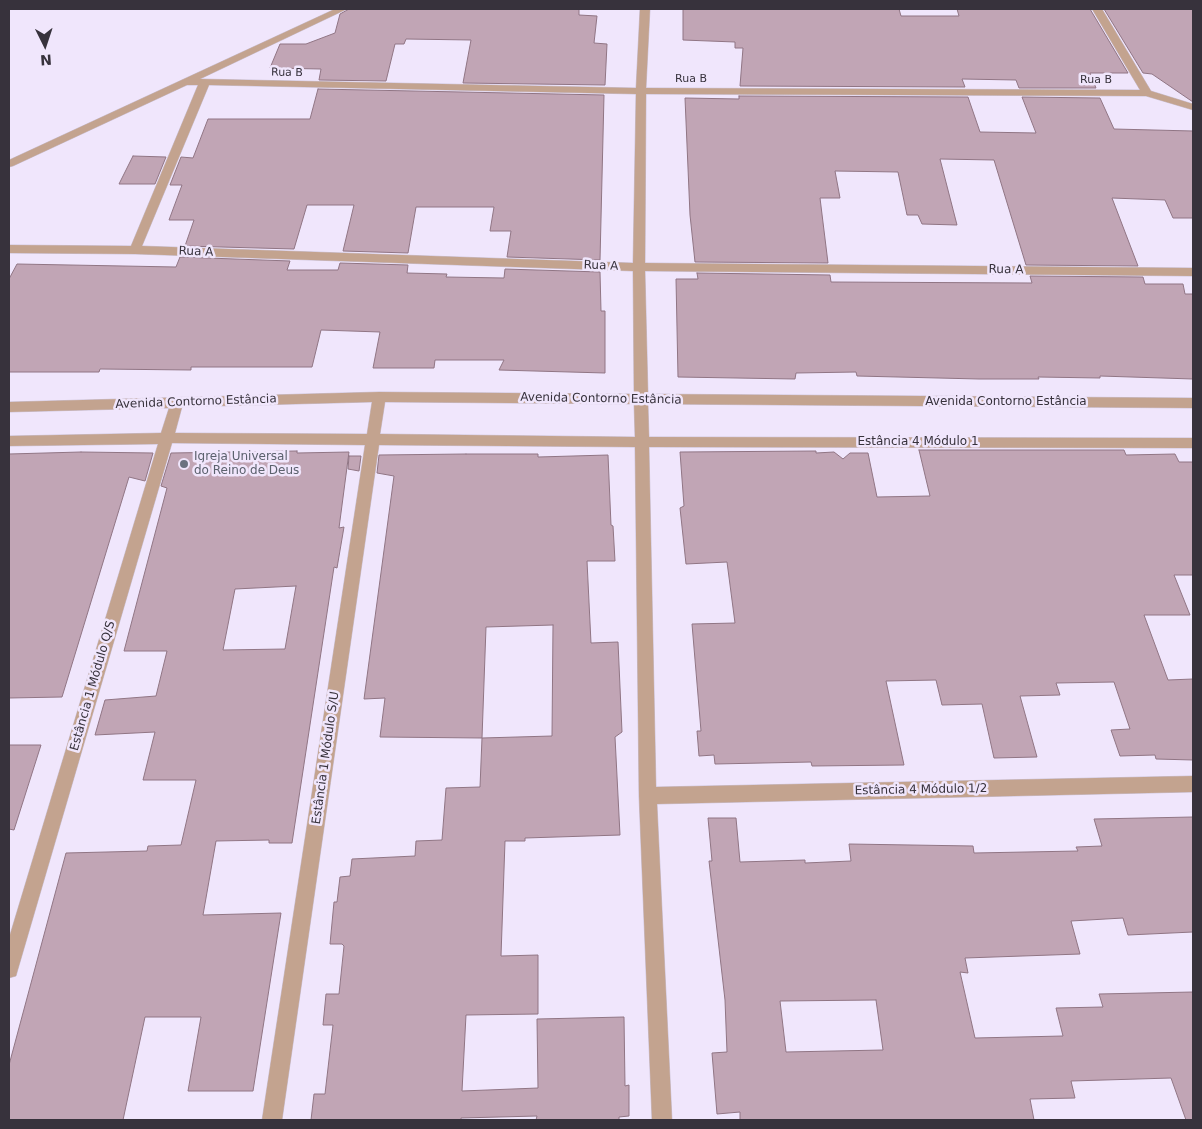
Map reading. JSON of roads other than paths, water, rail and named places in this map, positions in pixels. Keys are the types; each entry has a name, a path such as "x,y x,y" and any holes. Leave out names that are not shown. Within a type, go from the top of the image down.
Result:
{"street":[{"path":"9,164 342,9"},
{"path":"645,9 641,91 639,267 641,400 648,796 662,1120"},
{"path":"1097,9 1147,93"},
{"name":"Rua B","path":"188,82 204,84 641,91 1147,93 1193,107"},
{"path":"136,250 204,84"},
{"name":"Rua A","path":"9,249 136,250 639,267 1193,272"},
{"name":"Avenida Contorno Estância","path":"9,407 379,397 1193,404"},
{"name":"Estância 1 Módulo S/U","path":"272,1120 379,397"},
{"name":"Estância 1 Módulo Q/S","path":"9,969 177,402"},
{"name":"Estância 4 Módulo 1","path":"9,441 166,438 643,442 1193,443"},
{"name":"Estância 4 Módulo 1/2","path":"648,796 1193,784"}],"place":[{"name":"Igreja Universal do Reino de Deus","path":"184,464"}]}
